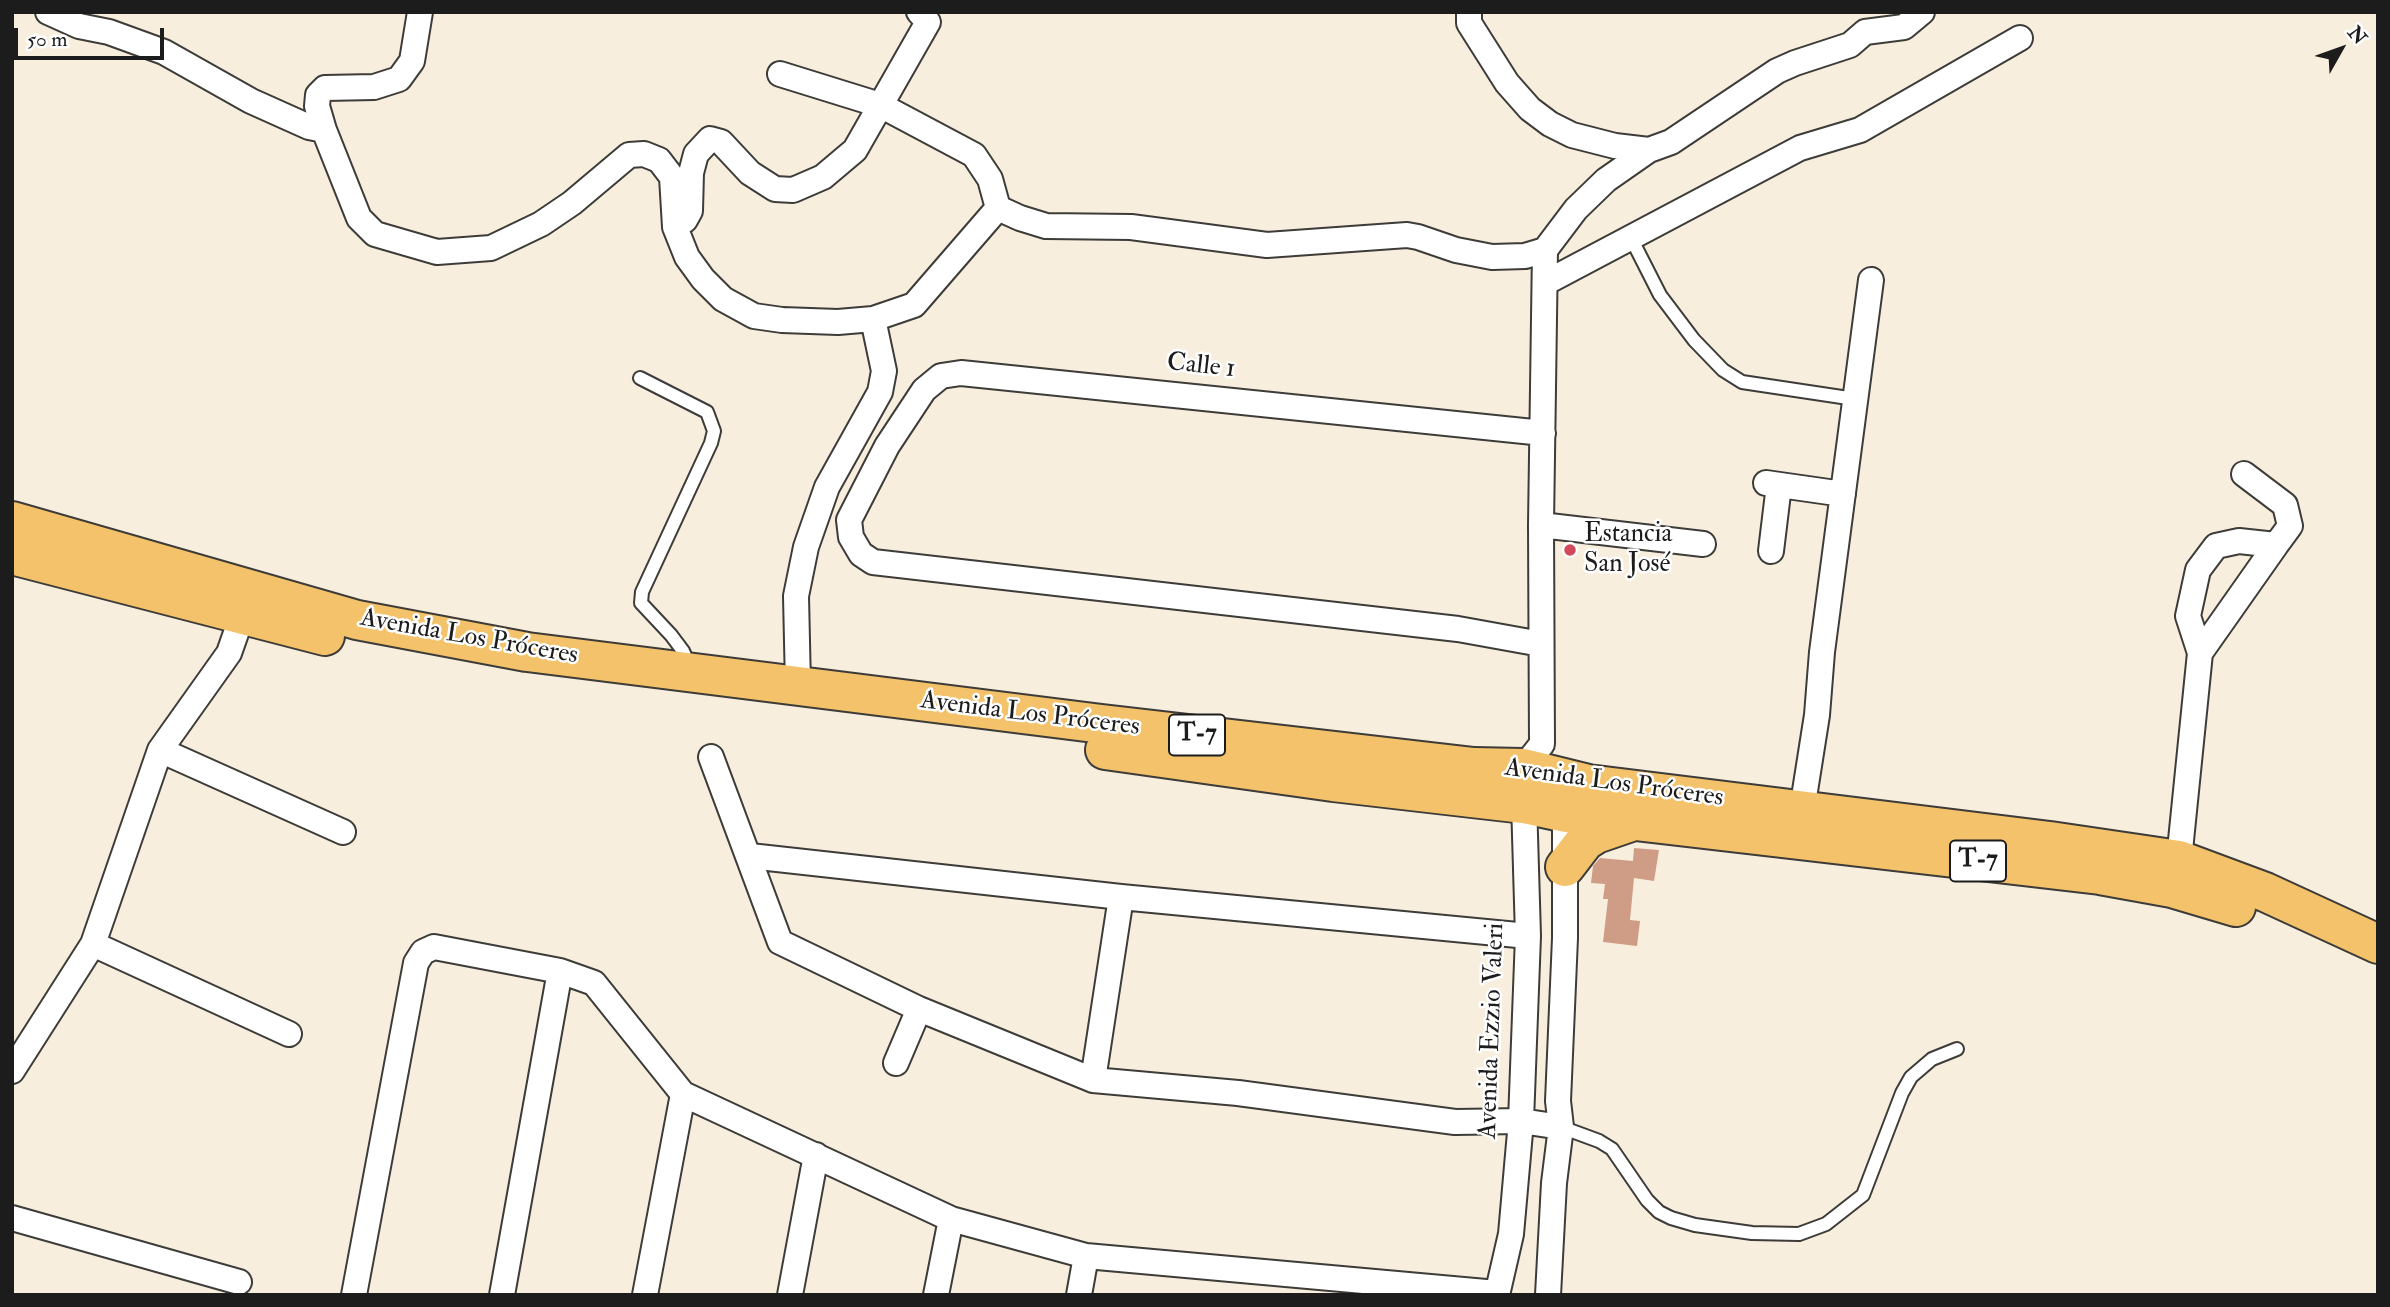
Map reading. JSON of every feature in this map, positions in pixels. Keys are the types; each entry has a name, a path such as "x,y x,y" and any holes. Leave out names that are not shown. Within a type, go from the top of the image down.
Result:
{"highway":[{"name":"Avenida Los Próceres","path":"12,521 357,620 527,652 1530,772 1565,796 1637,820 2100,875 2172,888 2308,931 2378,961"},
{"name":"Avenida Los Próceres","path":"12,555 410,657 572,682 1333,782 1530,772"},
{"name":"Avenida Los Próceres","path":"1565,796 1588,784 2050,841 2179,860 2264,892 2378,944"},
{"path":"1565,867 1585,841 1596,834 1637,820"}],"street":[{"path":"48,12 79,26 106,22 251,101 309,127 324,130"},
{"path":"420,12 412,61 404,74 384,85 330,87 321,91 317,100 324,130 359,218 375,233 403,243 437,252 491,248 541,224 572,203 629,155 644,154 659,160 672,177 675,227 687,257 703,279 723,299 754,316 838,322 873,319 914,304 999,208"},
{"path":"675,227 685,220 690,211 691,173 696,154 710,139 721,142 750,173 775,189 793,190 822,177 855,150 928,22 919,12"},
{"path":"1469,12 1469,23 1507,83 1530,109 1550,124 1572,135 1615,146 1649,150"},
{"path":"780,75 880,105 974,155 990,179 999,208 1046,226 1131,227 1267,245 1407,235 1456,250 1492,257 1525,256 1545,250 1564,222 1606,180 1649,150 1671,142 1777,71 1795,62 1850,45 1865,32 1904,27 1922,12"},
{"path":"1545,283 1800,148 1860,130 2020,38"},
{"name":"Avenida Ezzio Valeri","path":"1497,1294 1511,1234 1521,1121 1528,936 1530,772 1541,644 1545,250"},
{"path":"1802,810 1817,715 1822,652 1871,281"},
{"path":"798,686 796,596 806,547 827,487 880,392 884,371 873,319"},
{"name":"Calle 1","path":"1541,644 1458,629 873,562 861,554 851,537 849,520 887,446 924,390 941,376 961,373 1543,433"},
{"path":"2200,653 2290,526 2285,505 2244,474"},
{"path":"1771,551 1772,484 1843,494"},
{"path":"1541,525 1703,544"},
{"path":"2179,860 2200,653 2188,616 2197,570 2216,545 2239,541 2276,545"},
{"path":"12,1071 93,944 160,750 229,653 242,616"},
{"path":"160,750 344,832"},
{"path":"711,757 780,942 919,1009 1093,1080 1238,1093 1455,1122 1521,1121 1561,1127"},
{"path":"1549,1295 1554,1184 1561,1127 1558,1101 1565,938 1565,796"},
{"path":"750,856 1121,897 1528,936"},
{"path":"1093,1080 1121,897"},
{"path":"93,944 289,1034"},
{"path":"354,1295 416,963 424,952 434,947 560,971 594,983 683,1094 951,1219 1086,1256 1497,1294"},
{"path":"502,1295 560,971"},
{"path":"895,1063 919,1009"},
{"path":"645,1295 683,1094"},
{"path":"790,1295 816,1155"},
{"path":"12,1218 239,1282"},
{"path":"936,1295 951,1219"},
{"path":"1079,1295 1086,1256"}],"lane":[{"path":"1631,238 1660,295 1694,340 1723,370 1742,382 1855,399"},
{"path":"640,378 707,412 714,431 711,443 642,592 641,603 683,651 688,660 689,673"},
{"path":"1561,1127 1599,1141 1612,1149 1647,1200 1659,1212 1671,1218 1695,1225 1752,1233 1799,1234 1826,1224 1863,1195 1902,1093 1912,1077 1932,1059 1957,1049"}],"building":[{"path":"1634,848 1659,850 1654,881 1634,878 1630,920 1640,921 1637,946 1603,942 1608,899 1603,899 1605,884 1591,883 1593,866 1600,858 1633,861"}],"place":[{"name":"Estancia San José","path":"1570,550"}]}
